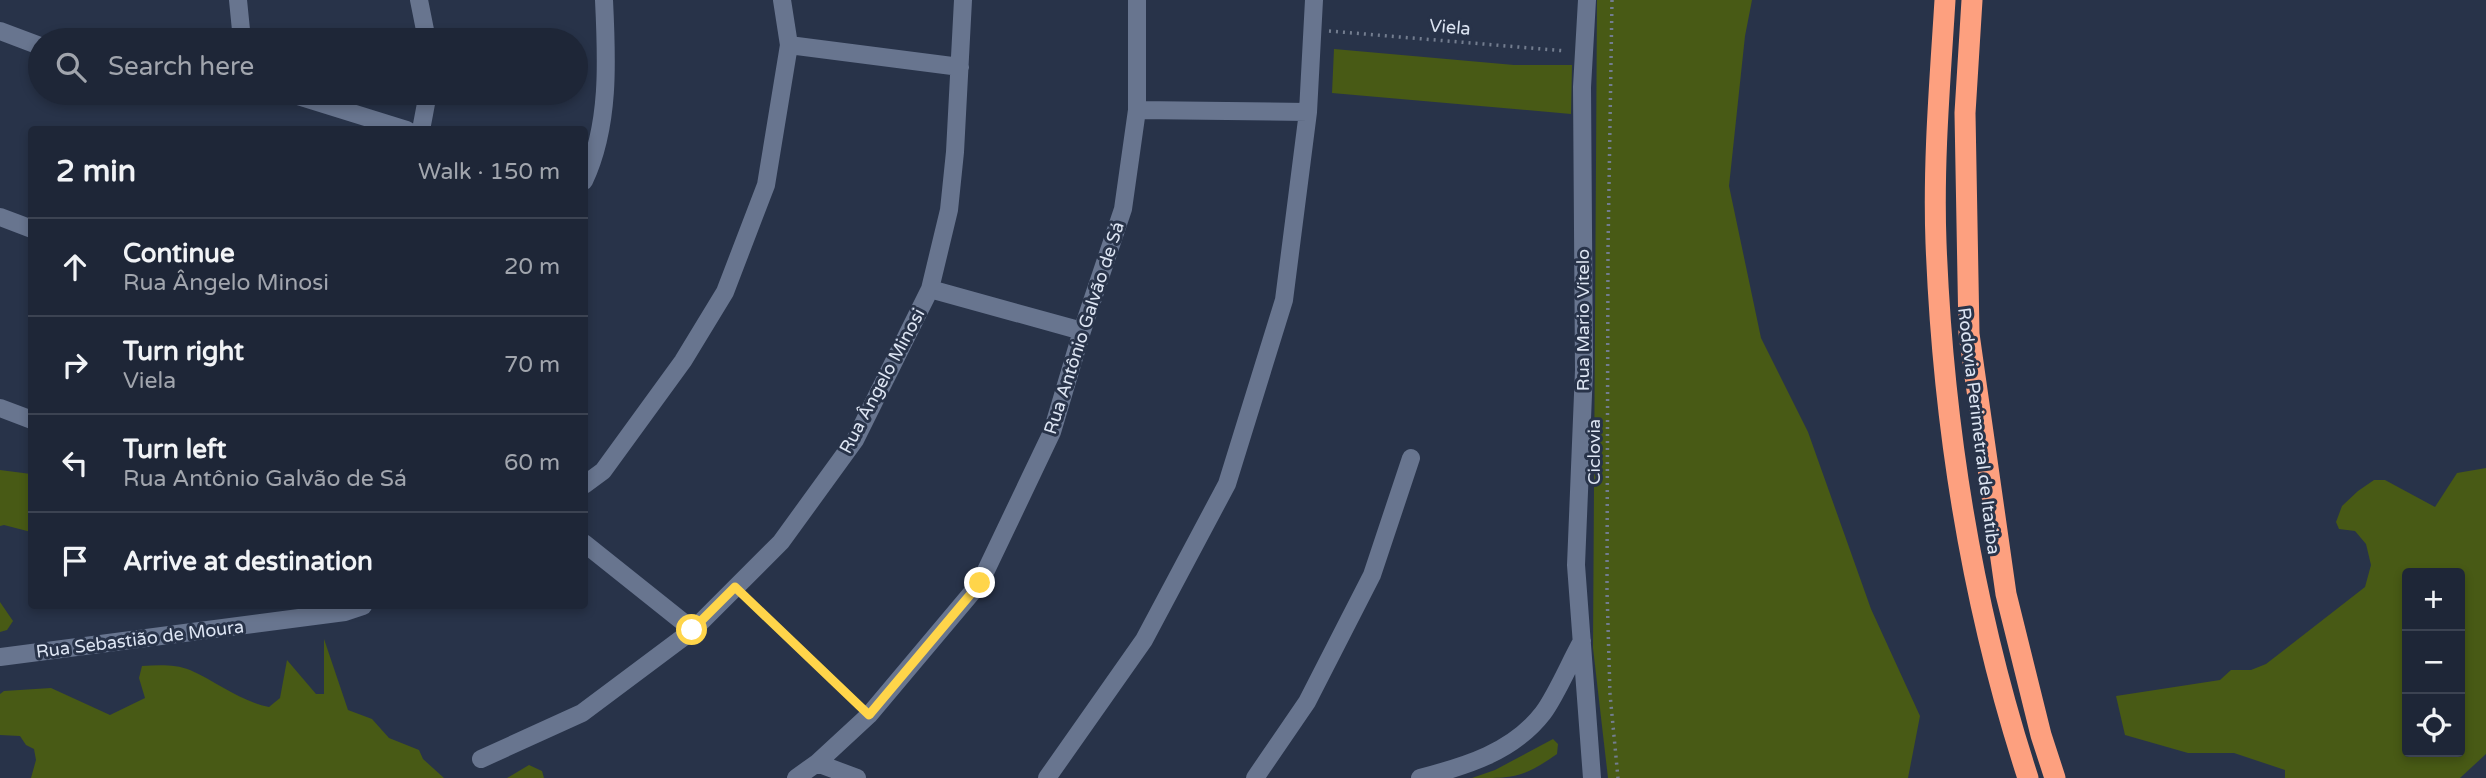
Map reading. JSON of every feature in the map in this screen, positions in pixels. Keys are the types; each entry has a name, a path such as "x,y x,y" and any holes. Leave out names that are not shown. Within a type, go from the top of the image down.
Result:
{"highway":[{"name":"Rodovia Perimetral de Itatiba","path":"1945,0 1936,169 1936,241 1943,352 1963,508 1981,613 2028,778"},
{"name":"Rodovia Perimetral de Itatiba","path":"1972,0 1965,113 1969,334 2006,594 2041,735 2055,778"}],"street":[{"path":"238,0 241,28"},
{"path":"419,0 425,28"},
{"path":"588,173 595,159 608,69 604,0"},
{"path":"588,482 603,471 683,361 725,292 766,185 789,45 782,0"},
{"name":"Rua Ângelo Minosi","path":"481,759 582,713 692,630 781,542 855,440 930,289 948,210 955,152 963,0"},
{"name":"Rua Antônio Galvão de Sá","path":"796,778 817,763 869,715 980,583 1052,432 1123,209 1137,110 1137,0"},
{"path":"1047,778 1144,640 1227,484 1284,300 1308,112 1314,0"},
{"name":"Rua Mario Vitelo","path":"1587,0 1582,87 1584,370 1576,565 1592,778"},
{"path":"0,31 28,42"},
{"path":"789,45 960,67"},
{"path":"327,105 394,126"},
{"path":"422,126 426,105"},
{"path":"1137,110 1308,112"},
{"path":"0,217 28,228"},
{"path":"930,289 1082,331"},
{"path":"0,408 28,418"},
{"path":"1255,778 1307,702 1372,575 1411,458"},
{"path":"588,547 692,630"},
{"name":"Rua Sebastião de Moura","path":"0,657 354,609"},
{"path":"1420,778 1457,768 1507,748 1543,713 1582,641"},
{"path":"817,763 857,778"}],"path":[{"name":"Ciclovia","path":"1612,0 1607,591 1610,694 1618,778"},
{"name":"Viela","path":"1313,30 1584,52"},
{"path":"735,587 869,715"}],"green space":[{"path":"1597,0 1752,0 1745,36 1729,186 1761,338 1808,432 1871,609 1920,716 1908,778 1608,778 1593,648"},
{"path":"1334,49 1514,65 1572,65 1571,114 1332,93"},
{"path":"2486,468 2486,754 2460,778 2285,778 2285,770 2234,753 2188,753 2125,735 2116,696 2220,680 2231,670 2251,670 2266,664 2365,587 2371,565 2366,544 2355,531 2339,529 2336,522 2342,506 2358,491 2374,480 2385,480 2435,507 2457,473"},
{"path":"0,470 28,474 28,531 0,526"},
{"path":"0,602 13,621 7,630 0,632"},
{"path":"324,639 348,710 372,719 389,738 419,750 423,759 444,778 31,778 36,760 34,749 26,745 20,736 0,735 0,694 4,691 51,688 110,715 145,698 139,678 142,666 166,665 184,668 248,700 269,707 280,698 287,660 316,694 324,694"},
{"path":"1553,739 1558,744 1557,754 1535,768 1508,777 1472,778 1495,770"},
{"path":"529,765 542,771 544,778 507,778"}],"route":[{"path":"692,630 735,587 869,715 980,583"}]}
